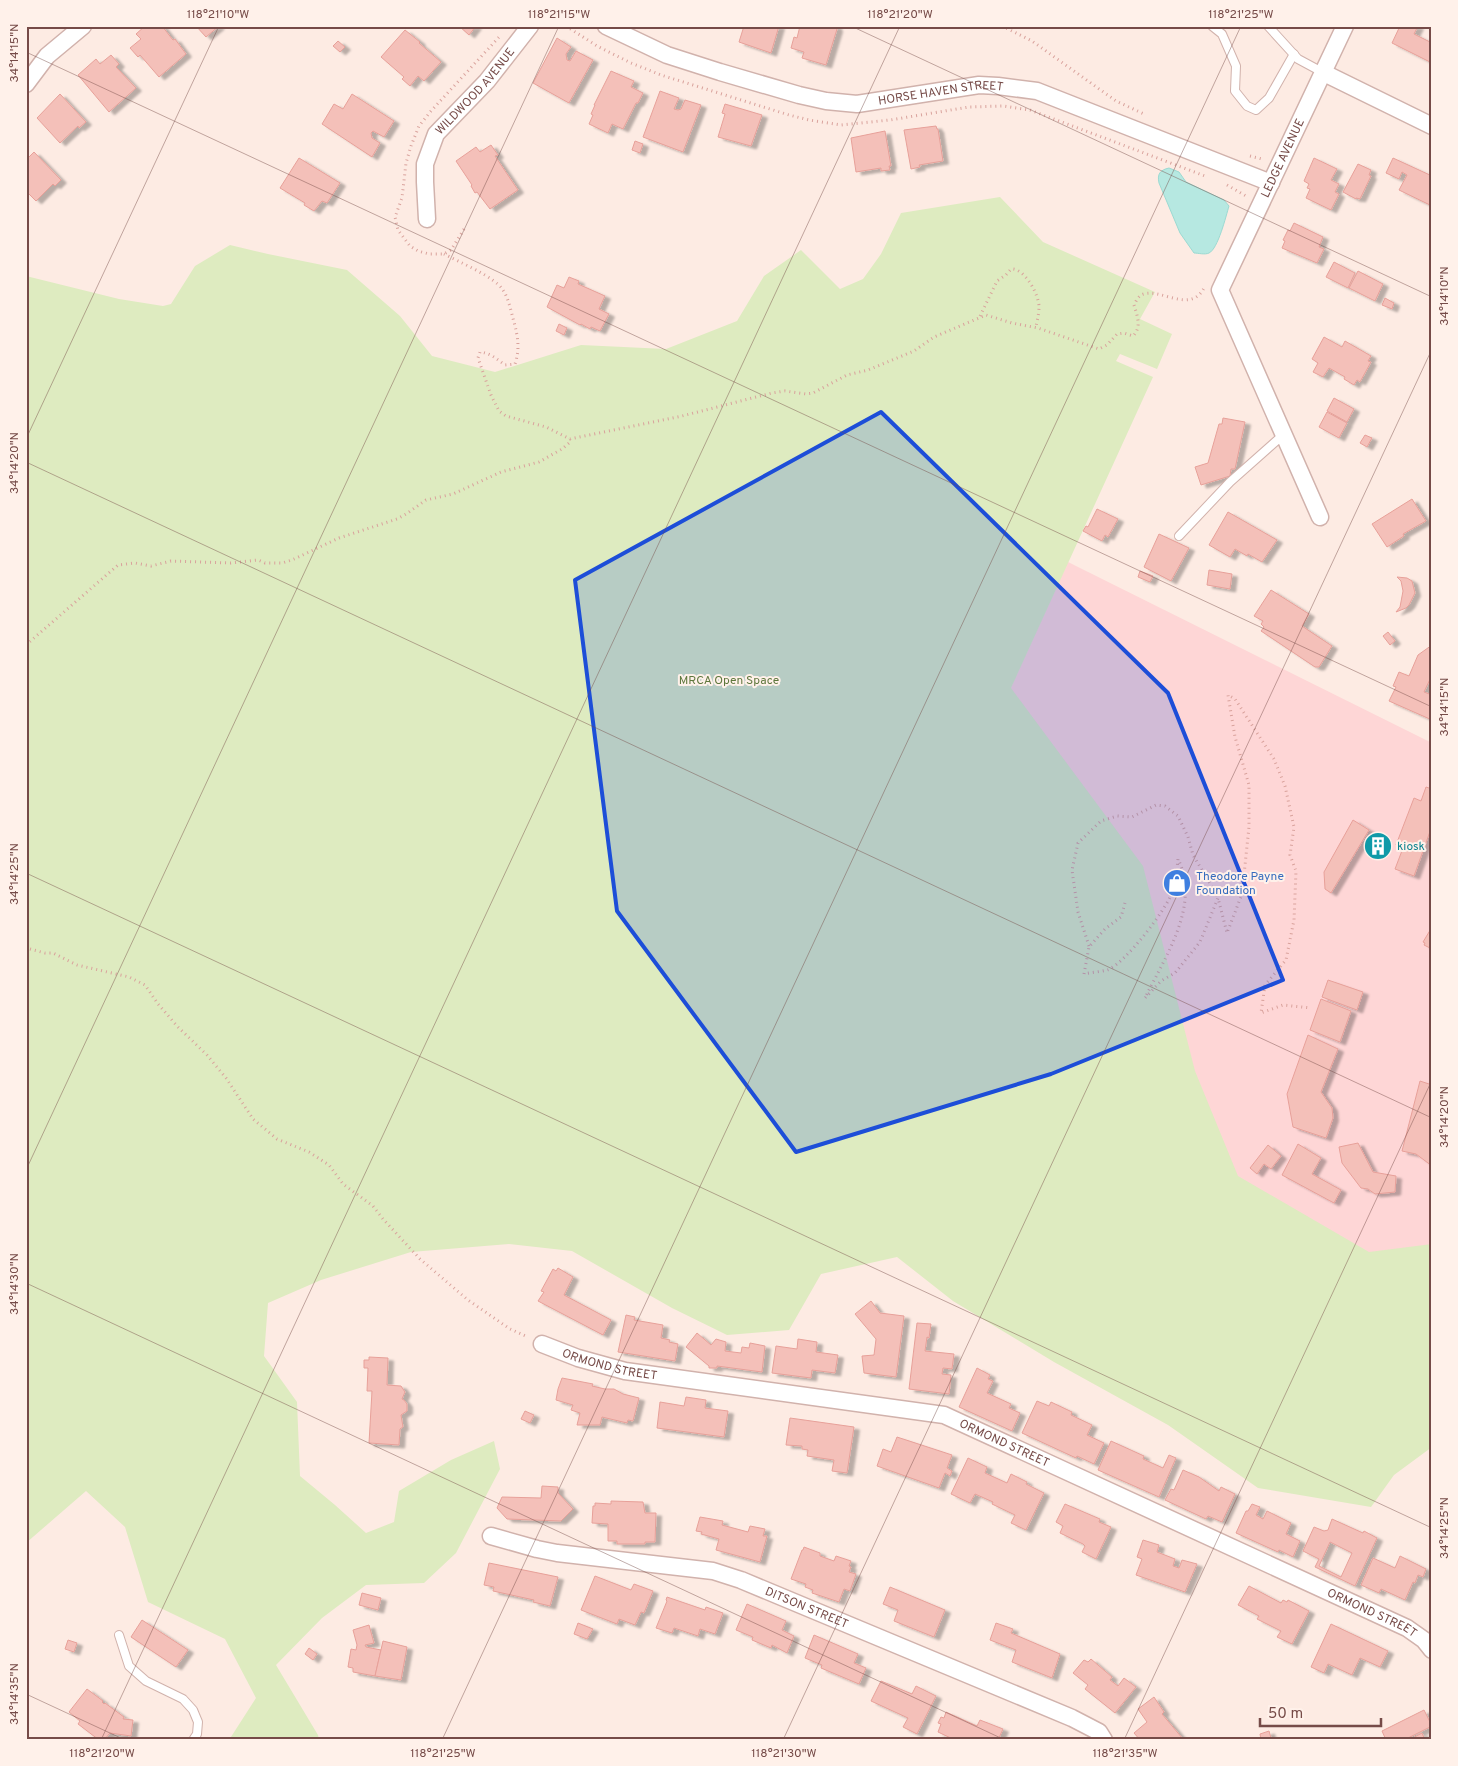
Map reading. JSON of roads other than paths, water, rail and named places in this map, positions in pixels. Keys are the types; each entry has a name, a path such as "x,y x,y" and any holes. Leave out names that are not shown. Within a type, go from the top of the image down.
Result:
{"street":[{"path":"26,84 47,56 83,26"},
{"name":"WILDWOOD AVENUE","path":"427,219 425,164 436,134 487,81 530,26"},
{"name":"HORSE HAVEN STREET","path":"606,26 667,55 764,85 826,101 857,104 979,85 1037,91 1272,183"},
{"name":"LEDGE AVENUE","path":"1283,435 1213,288 1272,183 1345,26"},
{"path":"1324,73 1432,126"},
{"path":"1283,435 1320,517"},
{"name":"ORMOND STREET","path":"542,1344 578,1358 625,1371 944,1416 1407,1628 1424,1640 1432,1650"},
{"name":"DITSON STREET","path":"491,1536 558,1552 713,1571 741,1580 1072,1718 1098,1732 1104,1740"}],"lane":[{"path":"1212,26 1222,34 1236,66 1235,91 1247,106 1256,110 1269,98 1294,54"},
{"path":"1268,26 1298,58 1324,73"},
{"path":"1179,536 1230,482 1283,435"},
{"path":"119,1635 129,1666 146,1682 183,1699 193,1710 198,1722 197,1734 193,1740"}],"water":[{"path":"1169,168 1179,172 1186,182 1224,200 1229,206 1216,245 1209,253 1194,253 1180,233 1159,183 1158,177 1160,173"}],"place":[{"name":"kiosk","path":"1378,846"},
{"name":"Theodore Payne Foundation","path":"1177,883"}],"park label":[{"name":"MRCA Open Space","path":"729,680"}]}
